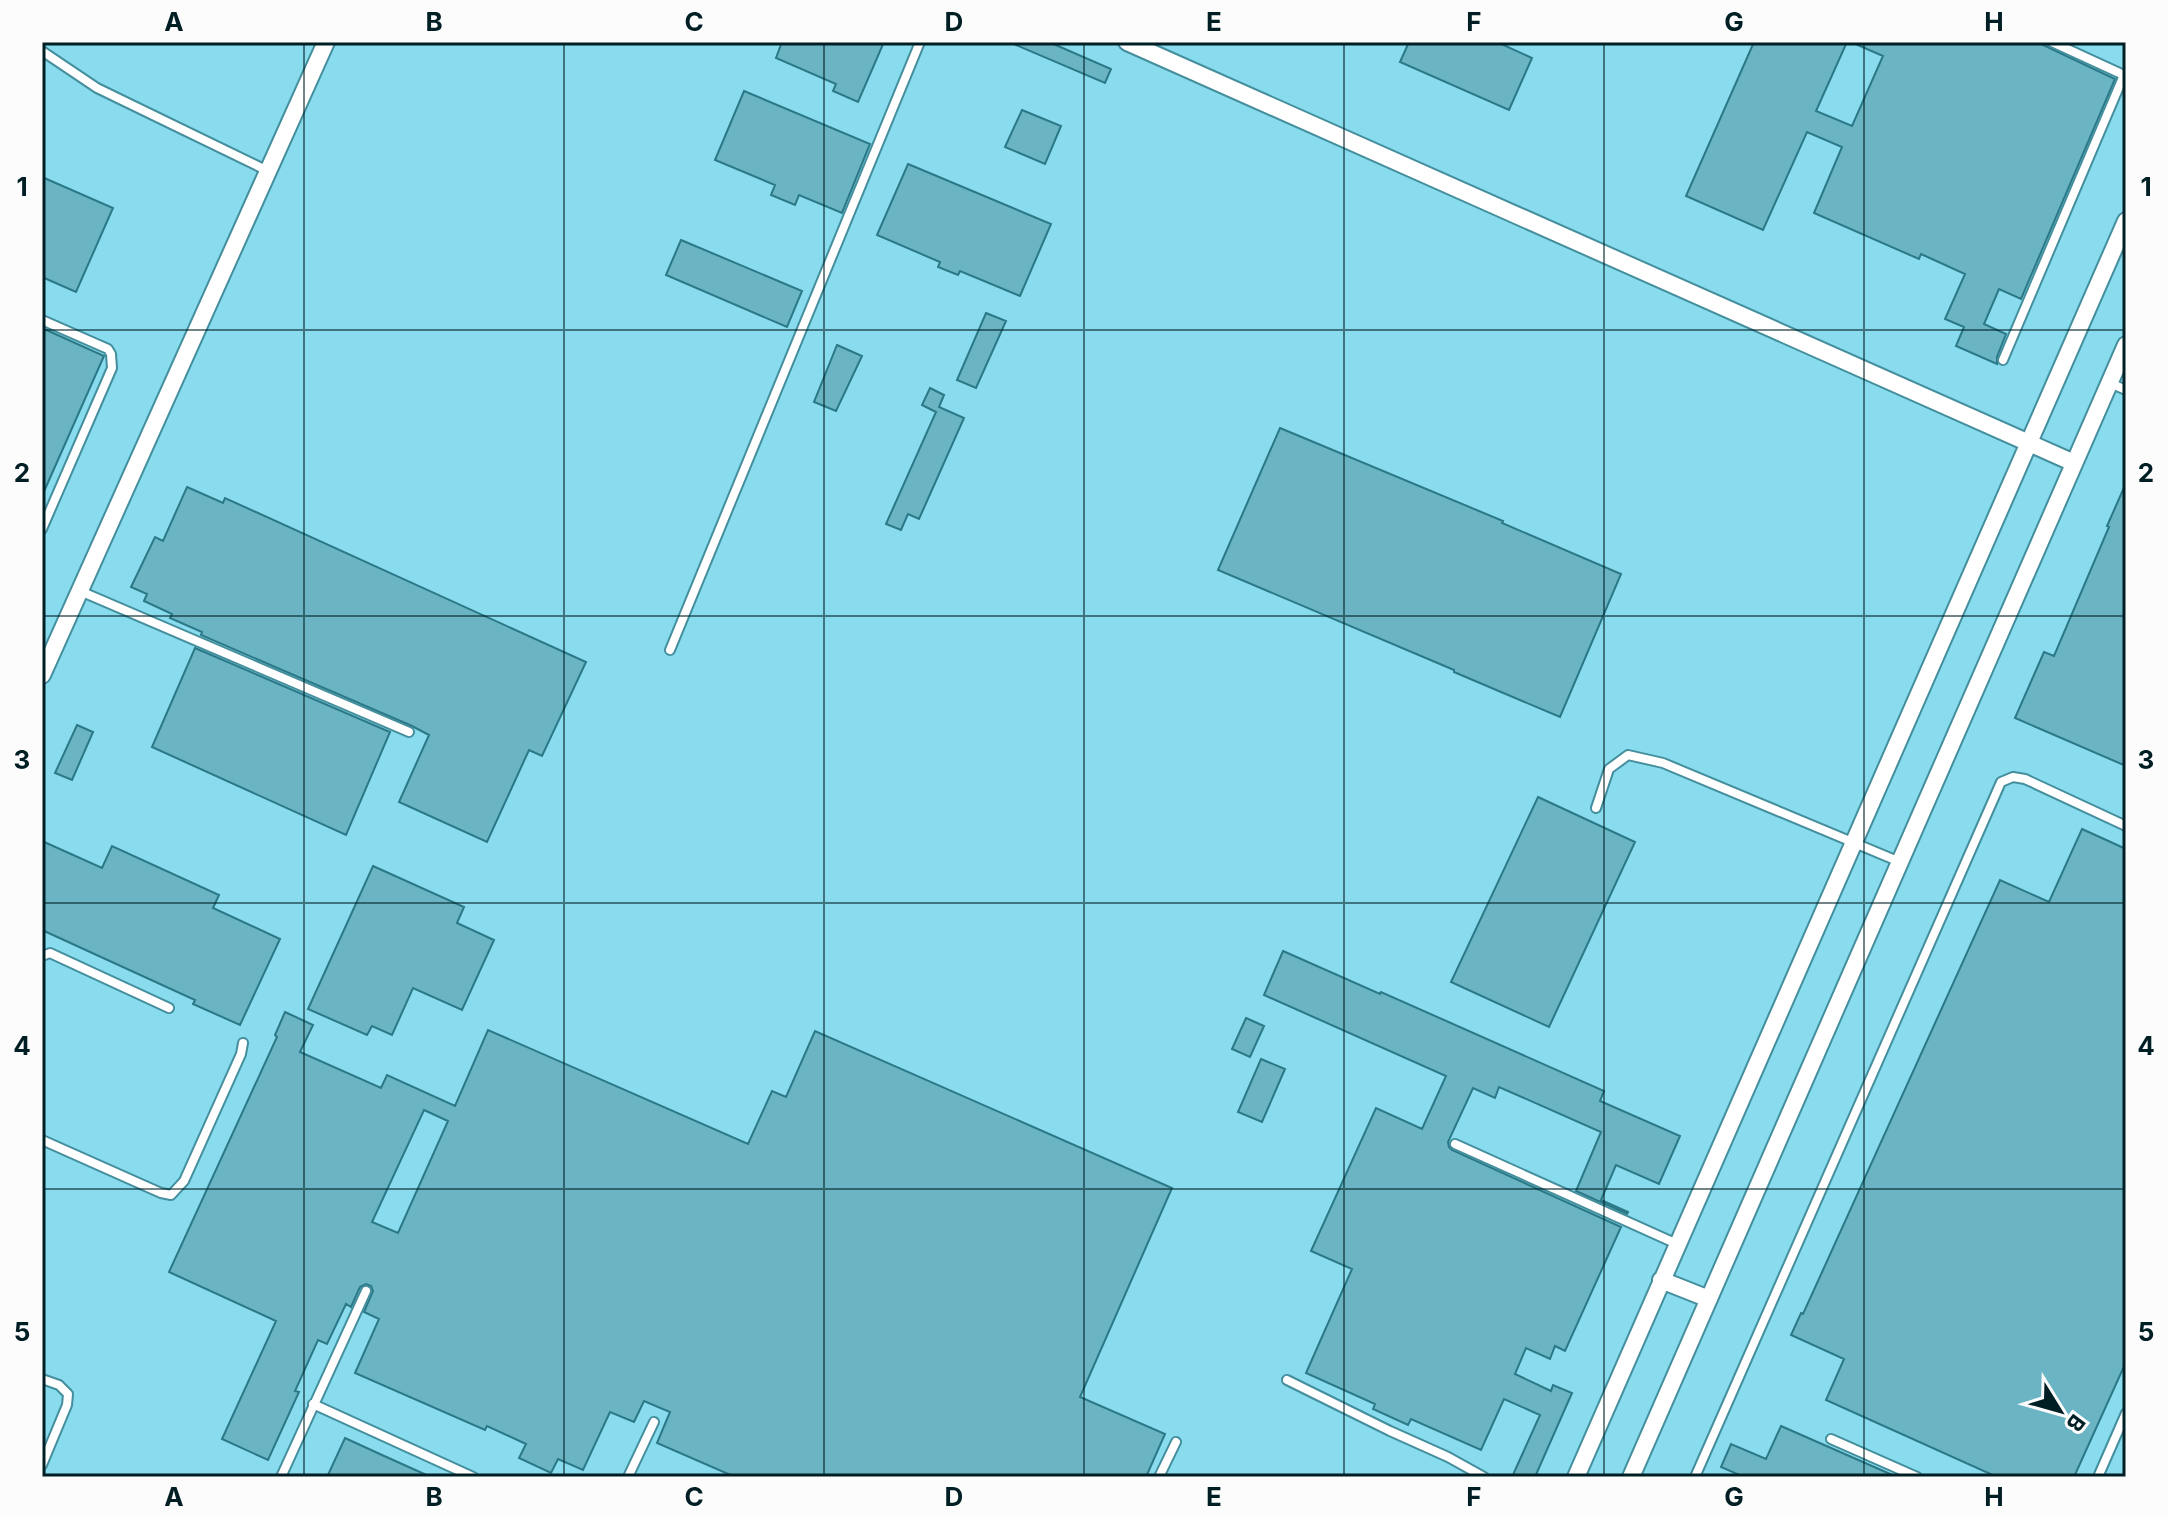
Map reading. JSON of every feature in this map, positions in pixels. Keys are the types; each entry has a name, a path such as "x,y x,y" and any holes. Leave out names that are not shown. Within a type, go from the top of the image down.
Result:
{"street":[{"path":"42,675 326,42"},
{"path":"1127,42 2074,463"},
{"path":"1576,1477 2126,221"},
{"path":"1631,1477 2126,345"},
{"path":"1661,1280 1709,1299"}],"lane":[{"path":"670,650 920,42"},
{"path":"2003,360 2125,75 2052,42"},
{"path":"42,51 97,88 269,171"},
{"path":"42,320 108,349 112,368 42,529"},
{"path":"2110,382 2126,390"},
{"path":"80,591 409,732"},
{"path":"1596,808 1609,769 1628,755 1663,763 1900,862"},
{"path":"1695,1477 2001,782 2013,777 2025,779 2126,826"},
{"path":"42,956 50,953 169,1008"},
{"path":"42,1140 171,1195 184,1181 241,1054 243,1043"},
{"path":"1455,1144 1677,1244"},
{"path":"281,1477 366,1291"},
{"path":"42,1379 59,1385 68,1394 67,1405 42,1465"},
{"path":"1287,1380 1484,1477"},
{"path":"313,1404 473,1477"},
{"path":"2098,1477 2126,1413"},
{"path":"628,1477 654,1422"},
{"path":"1831,1439 1917,1477"},
{"path":"1159,1477 1176,1442"}],"shaded area":[{"path":"42,42 2126,42 2126,1477 42,1477"}],"building":[{"path":"782,42 884,42 858,102 833,91 836,84 776,58"},
{"path":"1009,42 1049,42 1111,69 1105,83"},
{"path":"1409,42 1497,42 1532,58 1509,110 1400,62"},
{"path":"1754,42 1847,42 1816,111 1852,126 1883,56 1851,42 2037,42 2115,79 2021,299 1999,289 1984,324 2006,334 1997,364 1956,346 1964,327 1945,319 1965,274 1921,254 1919,259 1814,213 1842,147 1807,132 1763,230 1686,196"},
{"path":"744,91 870,144 842,213 799,195 795,205 771,195 775,185 715,160"},
{"path":"1022,110 1061,126 1045,164 1005,147"},
{"path":"908,164 1051,224 1020,296 960,271 958,275 938,267 940,262 877,235"},
{"path":"42,177 113,208 76,292 42,277"},
{"path":"681,240 802,291 787,327 666,275"},
{"path":"986,313 1006,321 976,388 957,380"},
{"path":"42,328 104,356 42,496"},
{"path":"837,345 862,356 836,411 814,402"},
{"path":"930,388 944,395 939,407 964,418 919,519 908,514 901,530 886,524 936,412 922,405"},
{"path":"1280,428 1621,574 1560,717 1218,570"},
{"path":"2126,483 2126,766 2015,718 2044,652 2054,656"},
{"path":"187,487 223,503 225,498 586,662 542,756 529,750 487,842 399,802 429,735 201,635 202,632 170,618 172,614 144,601 147,594 131,587 155,537 163,541"},
{"path":"195,648 390,732 346,835 152,747"},
{"path":"77,725 93,732 72,780 55,773"},
{"path":"1538,797 1635,842 1549,1027 1451,982"},
{"path":"2082,829 2126,849 2126,1362 2074,1477 1997,1477 1826,1400 1844,1359 1791,1335 2000,880 2049,902"},
{"path":"42,841 102,868 112,846 219,895 213,908 280,939 240,1025 193,1004 195,1000 42,930"},
{"path":"373,866 464,907 457,923 494,940 462,1010 413,988 392,1035 372,1026 367,1035 308,1009"},
{"path":"1283,951 1604,1091 1600,1101 1680,1136 1659,1184 1616,1165 1601,1200 1627,1214 1576,1191 1601,1132 1499,1087 1495,1098 1473,1088 1448,1142 1452,1150 1621,1227 1565,1351 1555,1346 1550,1359 1526,1348 1515,1374 1551,1391 1553,1385 1572,1393 1535,1477 1512,1477 1540,1415 1504,1399 1481,1450 1411,1419 1408,1425 1373,1409 1375,1404 1306,1373 1352,1269 1311,1251 1376,1108 1422,1129 1446,1076 1264,995"},
{"path":"285,1012 313,1025 300,1052 381,1088 387,1075 455,1106 488,1030 748,1144 772,1091 786,1097 815,1031 1172,1188 1080,1397 1165,1434 1146,1477 735,1477 657,1443 670,1412 644,1401 634,1422 610,1412 583,1470 558,1459 551,1473 519,1458 526,1444 487,1426 485,1430 355,1373 379,1319 364,1312 373,1291 366,1284 360,1287 351,1307 346,1304 327,1344 318,1340 295,1391 299,1392 268,1460 222,1439 276,1321 169,1272 277,1037 275,1035","holes":["424,1110 448,1121 398,1233 372,1222"]},
{"path":"1246,1018 1264,1026 1250,1057 1232,1049"},
{"path":"1261,1059 1285,1069 1262,1122 1238,1112"},
{"path":"1781,1426 1897,1477 1744,1477 1721,1467 1731,1444 1766,1459"},
{"path":"345,1438 382,1455 431,1477 327,1477"}]}
